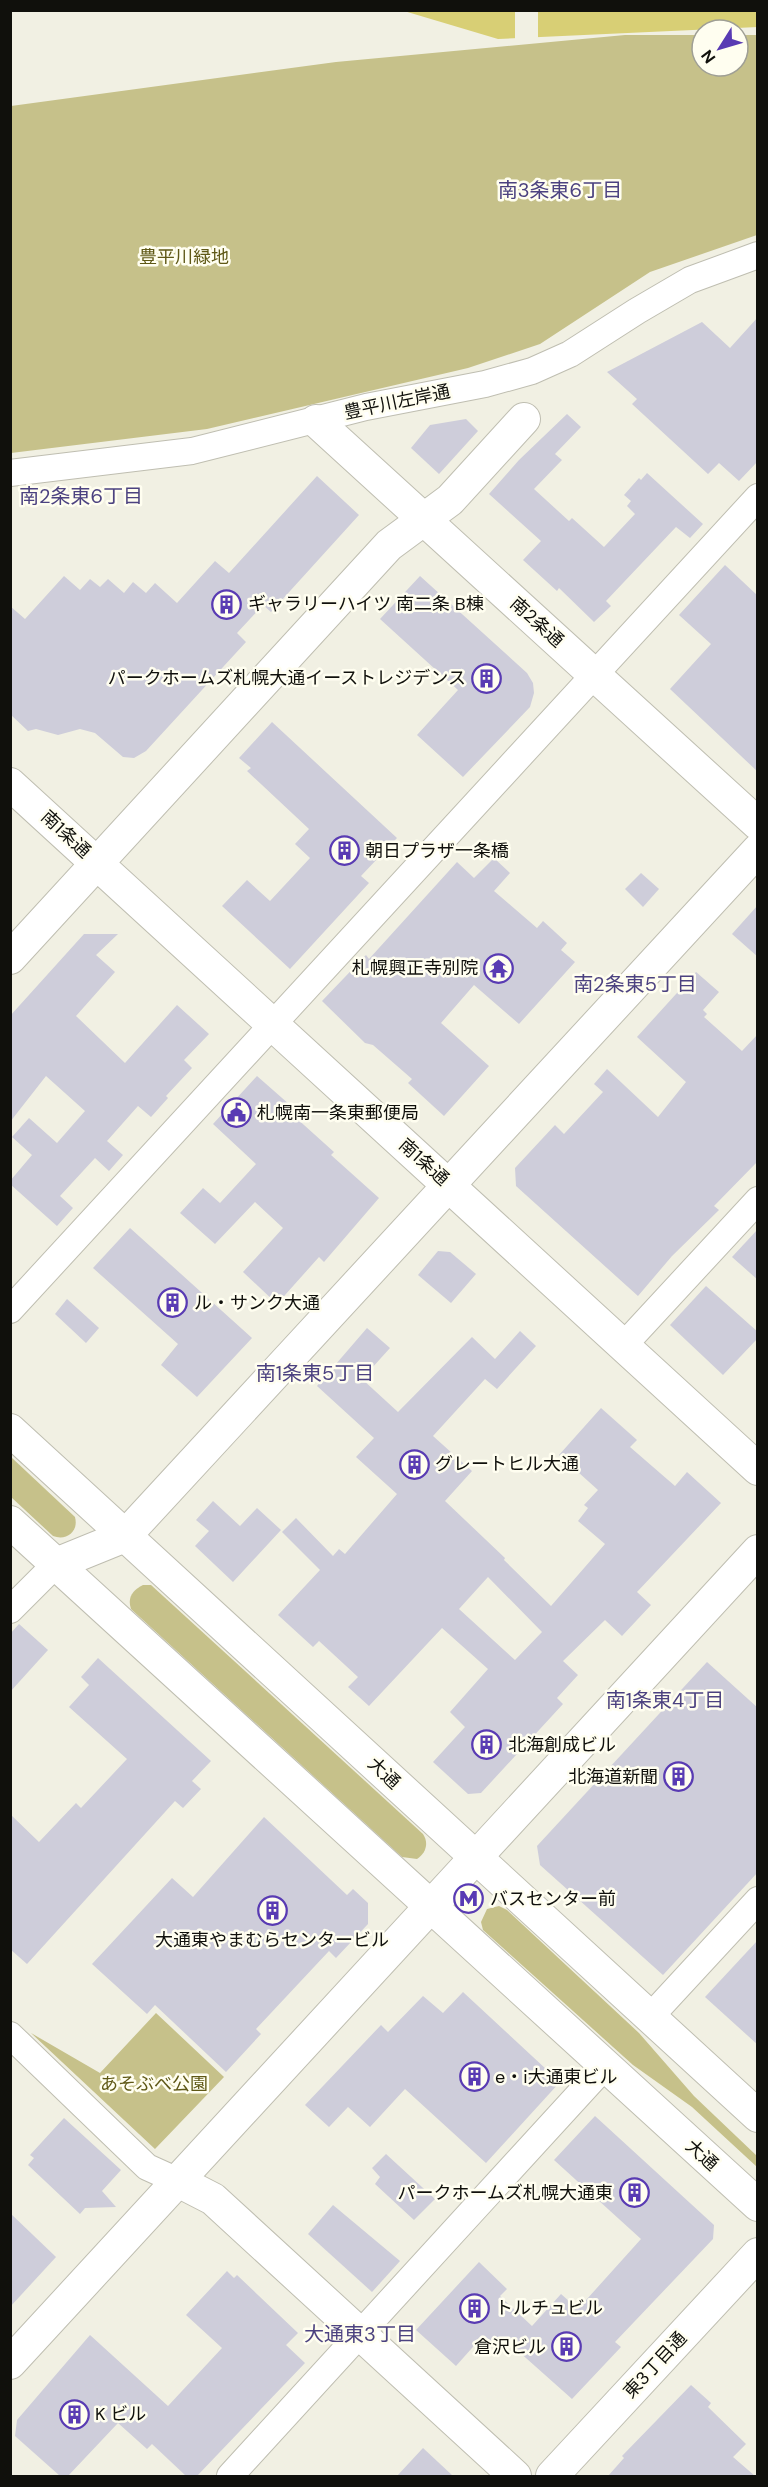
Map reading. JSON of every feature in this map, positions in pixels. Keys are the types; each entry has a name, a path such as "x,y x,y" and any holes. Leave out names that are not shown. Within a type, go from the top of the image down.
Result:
{"street":[{"name":"豊平川左岸通","path":"10,473 192,451 366,407 485,384 532,371 570,354 690,280 758,255"},
{"path":"10,958 389,545 450,500 524,419"},
{"name":"南2条通","path":"316,421 758,824"},
{"path":"10,1311 758,497"},
{"name":"南1条通","path":"10,784 758,1469"},
{"path":"10,1610 56,1564 125,1536 758,850"},
{"path":"623,1346 758,1200"},
{"name":"大通","path":"10,1430 758,2116"},
{"name":"大通","path":"10,1522 758,2205"},
{"path":"10,2363 758,1551"},
{"path":"650,2017 758,1900"},
{"path":"10,2035 147,2167 213,2199 515,2476"},
{"path":"230,2476 605,2066"},
{"name":"東3丁目通","path":"552,2476 758,2254"}],"green space":[{"name":"豊平川緑地","path":"625,35 690,35 690,78 750,78 750,35 757,35 757,235 650,272 540,344 468,368 207,429 11,453 11,106 336,62"},
{"path":"11,1457 75,1517 75,1527 70,1534 62,1537 53,1536 11,1497"},
{"path":"143,1585 151,1585 423,1834 426,1844 420,1857 417,1859 402,1857 131,1609 132,1594"},
{"path":"499,1906 507,1910 639,2033 694,2096 757,2156 757,2167 692,2107 633,2065 483,1930 481,1922 487,1909"},
{"name":"あそぶべ公園","path":"156,2013 224,2077 155,2149 31,2033 100,2073"}],"shaded area":[{"path":"757,10 758,27 750,27 750,18 690,18 690,30 498,39 404,11"}],"pier":[{"path":"515,11 538,11 538,41 515,42"}],"building":[{"path":"758,317 758,461 739,481 719,463 708,474 632,404 637,399 607,372 702,322 730,348"},
{"path":"567,414 581,427 555,454 562,460 534,489 569,521 572,518 604,547 635,514 627,506 631,501 624,495 639,478 641,480 647,473 703,524 690,538 676,527 606,601 611,606 594,622 559,588 557,591 523,560 541,541 489,494 519,460"},
{"path":"466,419 478,431 439,474 411,448 430,425"},
{"path":"317,476 359,515 271,612 263,605 237,633 246,642 146,751 134,758 123,757 95,733 80,729 58,735 36,729 28,731 10,714 10,606 25,619 64,576 80,590 90,579 100,587 108,579 124,593 133,582 146,593 155,583 177,603 215,561 229,573"},
{"path":"725,565 758,596 758,772 670,689 711,644 679,615"},
{"name":"パークホームズ札幌大通イーストレジデンス","path":"420,576 527,673 533,683 534,693 530,707 463,777 417,735 458,690 380,619"},
{"name":"朝日プラザ一条橋","path":"272,722 397,838 361,876 369,883 290,969 222,906 247,880 270,901 310,858 295,844 309,829 247,771 251,768 239,758"},
{"path":"494,858 510,873 494,891 537,928 543,921 567,943 561,950 575,962 519,1024 474,985 441,1023 489,1066 444,1116 408,1083 412,1079 373,1045 365,1043 322,1001 366,955 369,959 457,862 474,878"},
{"path":"641,873 659,889 643,907 625,889"},
{"path":"758,905 758,957 732,934"},
{"path":"84,934 118,934 96,955 115,972 76,1016 125,1063 177,1005 209,1034 184,1060 192,1068 166,1096 168,1098 151,1117 138,1106 107,1141 123,1155 109,1171 95,1158 60,1196 73,1208 57,1226 10,1184 10,1181 32,1155 12,1137 29,1118 57,1143 85,1111 46,1076 10,1122 10,1016"},
{"path":"696,972 719,992 703,1010 707,1014 704,1017 742,1051 758,1034 758,1161 714,1206 719,1210 672,1256 638,1296 516,1186 515,1168 555,1125 564,1134 603,1092 594,1084 607,1069 658,1117 686,1082 637,1037"},
{"path":"257,1076 298,1112 294,1116 334,1152 331,1155 379,1198 324,1262 319,1257 277,1304 243,1272 283,1228 255,1202 215,1244 180,1213 203,1188 220,1203 256,1164 213,1124"},
{"name":"ル・サンク大通","path":"130,1228 252,1338 197,1397 161,1365 178,1344 93,1268"},
{"path":"758,1229 758,1280 732,1257"},
{"path":"438,1251 450,1252 476,1274 451,1303 418,1275"},
{"path":"706,1286 758,1332 758,1338 723,1375 670,1325"},
{"path":"67,1299 99,1328 86,1343 55,1314"},
{"path":"367,1328 390,1348 362,1379 398,1412 472,1337 495,1359 520,1331 536,1346 497,1389 485,1379 433,1436 472,1471 445,1501 551,1606 605,1544 578,1521 588,1508 584,1505 598,1490 559,1455 601,1408 637,1440 630,1447 675,1486 687,1472 721,1503 637,1592 651,1605 622,1636 605,1620 563,1661 578,1675 557,1698 563,1704 481,1793 468,1794 433,1762 465,1727 450,1712 488,1669 442,1628 369,1706 348,1687 358,1677 319,1641 313,1647 278,1615 320,1570 282,1532 296,1518 333,1556 339,1549 345,1554 397,1494 356,1457 374,1438 317,1386","holes":["488,1577 542,1632 515,1660 459,1609"]},
{"path":"213,1501 240,1526 257,1508 281,1530 233,1582 195,1546 209,1531 196,1520"},
{"path":"19,1624 48,1650 10,1692 10,1634"},
{"path":"98,1658 211,1761 192,1781 201,1789 183,1808 175,1801 27,1964 10,1949 10,1814 39,1842 76,1803 81,1808 127,1759 69,1707 89,1685 81,1677"},
{"name":"北海道新聞","path":"707,1662 758,1708 758,1872 663,1975 540,1865 537,1846"},
{"path":"264,1817 347,1895 353,1889 368,1903 368,1924 336,1958 329,1951 256,2029 261,2034 226,2072 155,2005 147,2014 92,1964 172,1878 193,1897"},
{"path":"758,1940 758,2045 705,1997"},
{"name":"e・i大通東ビル","path":"463,1992 560,2082 486,2163 405,2089 370,2127 348,2107 329,2127 305,2105 381,2025 388,2032 423,1996 443,2013"},
{"path":"595,2116 714,2225 713,2239 615,2342 621,2347 572,2399 507,2341 501,2348 496,2343 489,2349 480,2339 456,2366 416,2330 479,2262 507,2289 500,2296 532,2326 561,2294 578,2309 641,2239 554,2160"},
{"path":"64,2118 121,2170 102,2191 116,2207 85,2208 80,2214 28,2165 34,2158 30,2155"},
{"path":"386,2154 435,2199 414,2220 375,2184 380,2177 372,2168"},
{"path":"333,2205 400,2261 372,2292 308,2234"},
{"path":"10,2213 56,2257 10,2307"},
{"path":"227,2271 234,2278 237,2275 298,2333 286,2345 305,2363 197,2476 186,2476 152,2444 147,2449 118,2423 68,2476 60,2476 15,2436 17,2420 90,2335 168,2406 222,2348 186,2315"},
{"path":"691,2385 711,2403 708,2407 746,2444 733,2457 755,2476 608,2476 624,2458 622,2456"},
{"path":"423,2448 453,2476 397,2476"}],"place":[{"name":"ギャラリーハイツ 南二条 B棟","path":"227,604"},
{"name":"パークホームズ札幌大通イーストレジデンス","path":"487,678"},
{"name":"朝日プラザ一条橋","path":"344,851"},
{"name":"札幌興正寺別院","path":"499,968"},
{"name":"札幌南一条東郵便局","path":"236,1113"},
{"name":"ル・サンク大通","path":"173,1303"},
{"name":"グレートヒル大通","path":"414,1464"},
{"name":"北海創成ビル","path":"487,1745"},
{"name":"北海道新聞","path":"679,1777"},
{"name":"バスセンター前","path":"469,1899"},
{"name":"大通東やまむらセンタービル","path":"272,1911"},
{"name":"e・i大通東ビル","path":"474,2077"},
{"name":"パークホームズ札幌大通東","path":"634,2193"},
{"name":"トルチュビル","path":"474,2308"},
{"name":"倉沢ビル","path":"567,2347"},
{"name":"K ビル","path":"74,2414"}],"district":[{"name":"南3条東6丁目","path":"560,190"},
{"name":"南2条東6丁目","path":"81,496"},
{"name":"南2条東5丁目","path":"635,984"},
{"name":"南1条東5丁目","path":"315,1373"},
{"name":"南1条東4丁目","path":"665,1700"},
{"name":"大通東3丁目","path":"360,2334"}]}
